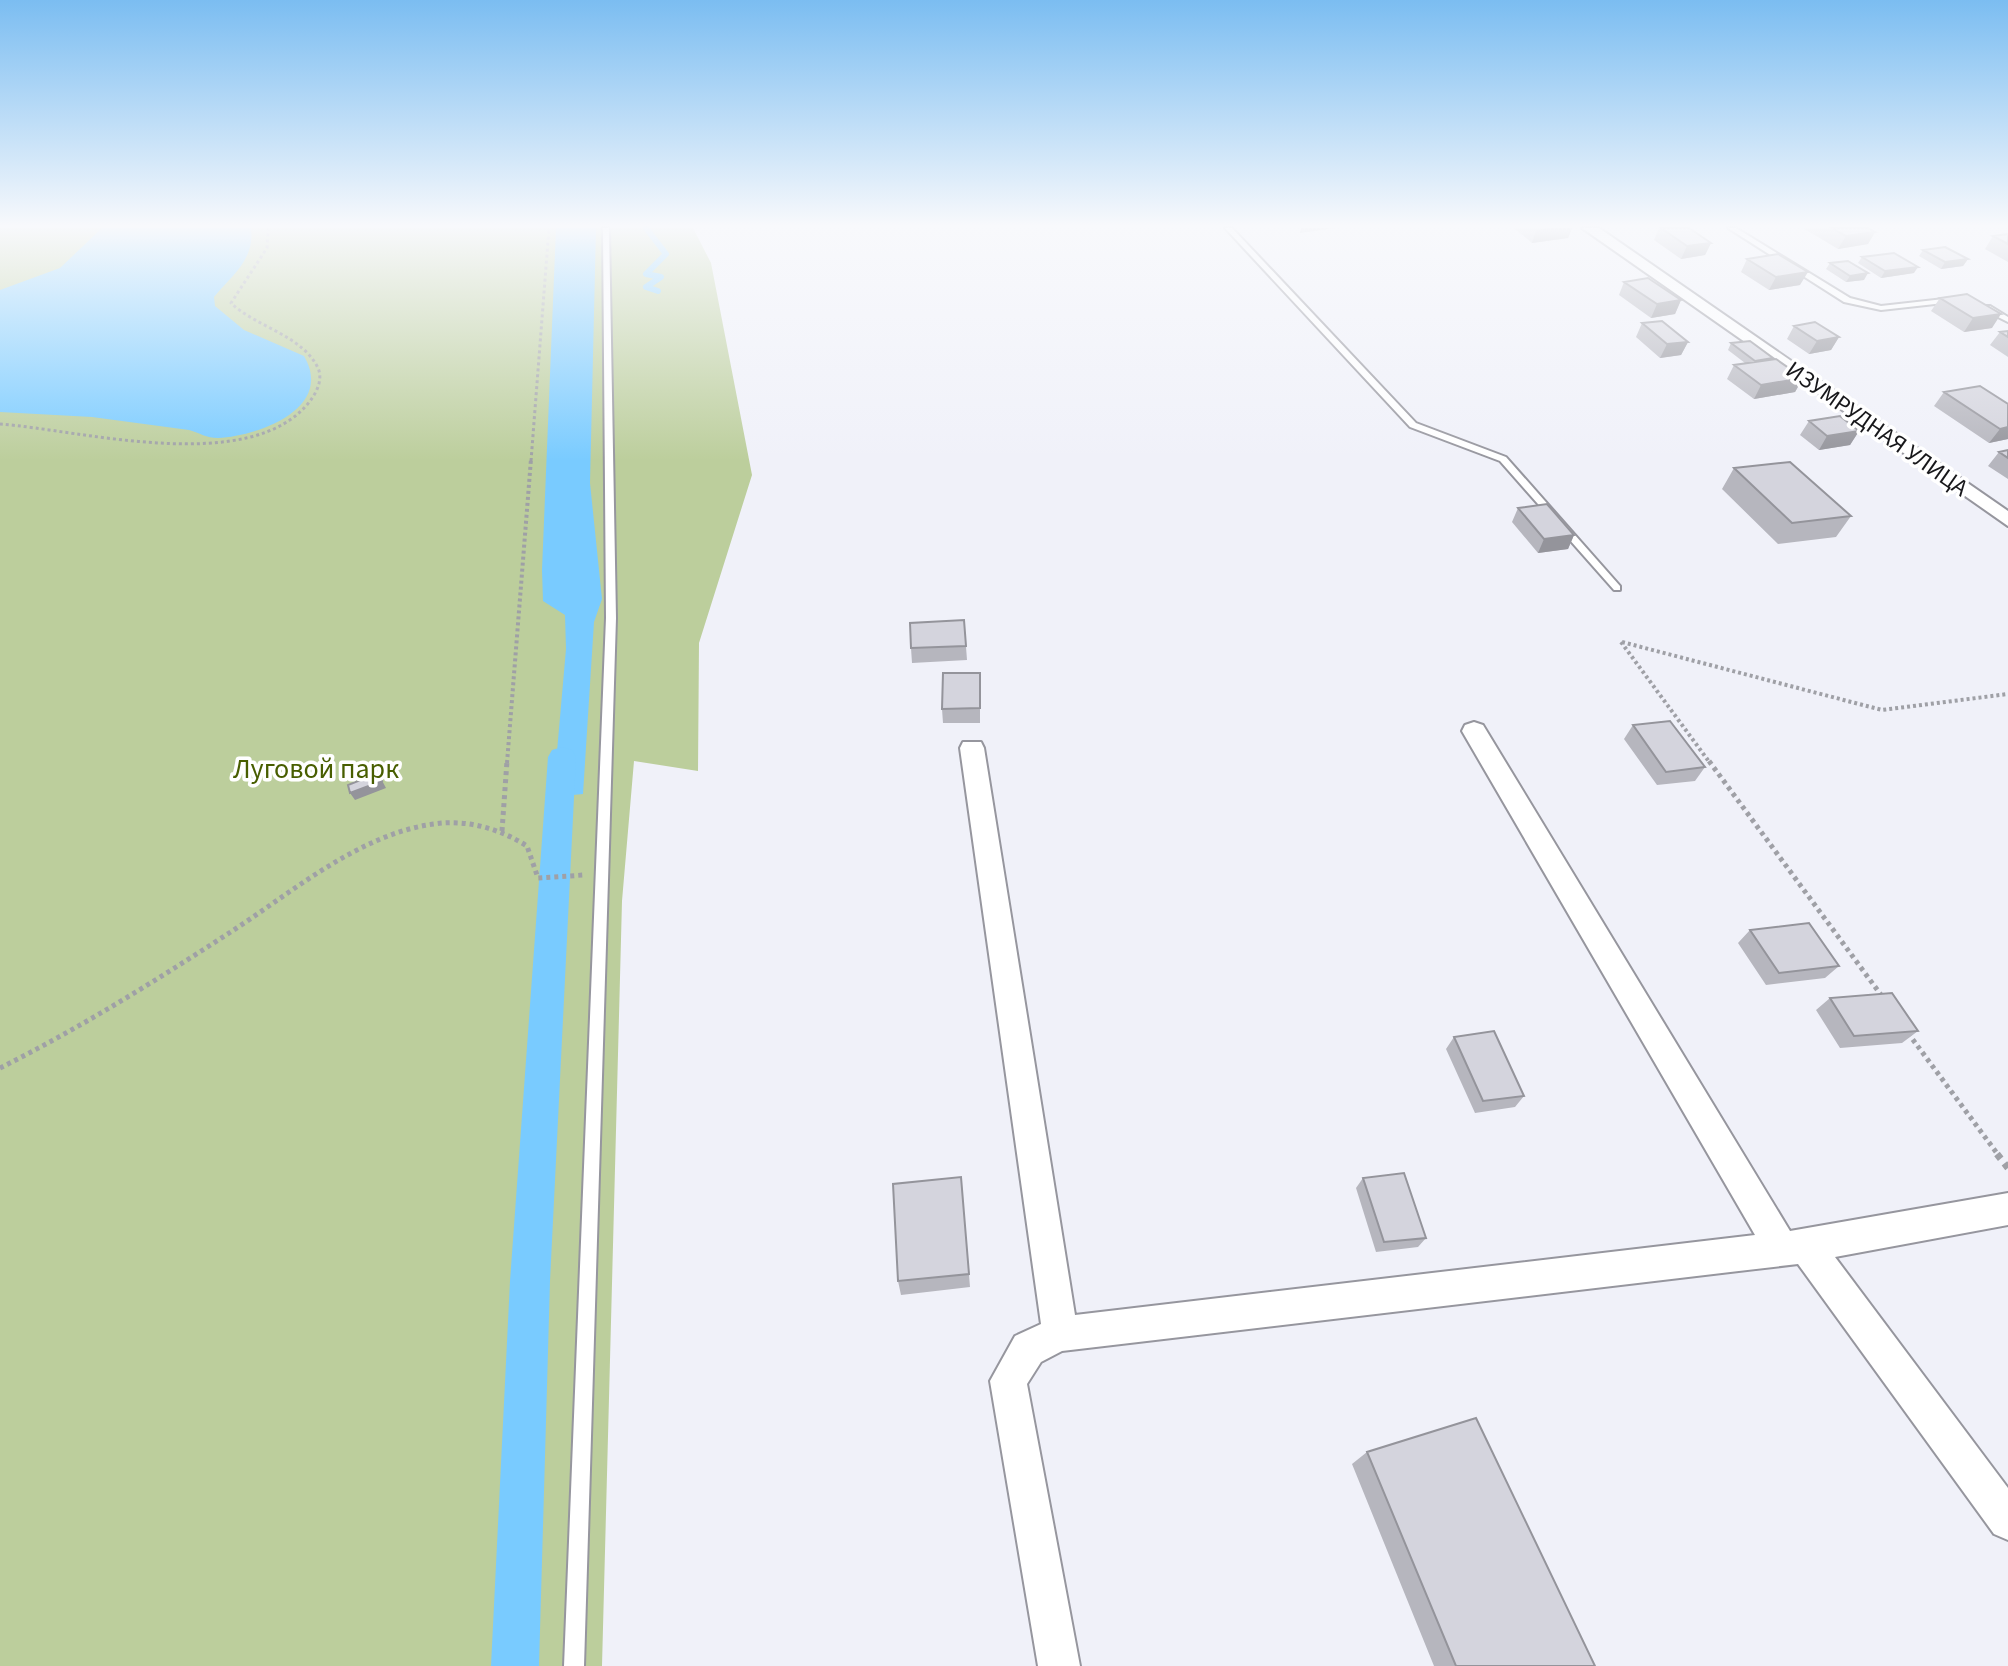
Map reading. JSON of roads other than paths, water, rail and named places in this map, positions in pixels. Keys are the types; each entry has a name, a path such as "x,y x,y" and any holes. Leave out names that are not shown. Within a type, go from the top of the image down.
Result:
{"street":[{"name":"ИЗУМРУДНАЯ УЛИЦА","path":"1701,306 2008,520"},
{"path":"1474,731 1793,1246 2008,1520"},
{"path":"972,748 1060,1334"},
{"path":"1059,1666 1008,1381 1028,1349 1060,1334 1793,1246 2008,1209"}],"lane":[{"path":"574,1666 611,618 607,306"},
{"path":"1301,306 1413,425 1503,459 1617,588"},
{"path":"1863,306 1895,306"},
{"path":"1977,306 2008,320"}],"water":[{"path":"0,306 215,306 244,330 304,356 311,375 309,391 301,405 287,416 252,432 218,438 189,430 92,417 0,412"},
{"path":"553,306 594,306 590,483 602,599 594,622 583,794 553,797 566,649 565,615 543,601"}],"waterway":[{"path":"515,1666 530,1281 562,757"}],"park label":[{"name":"Луговой парк","path":"316,769"}]}
